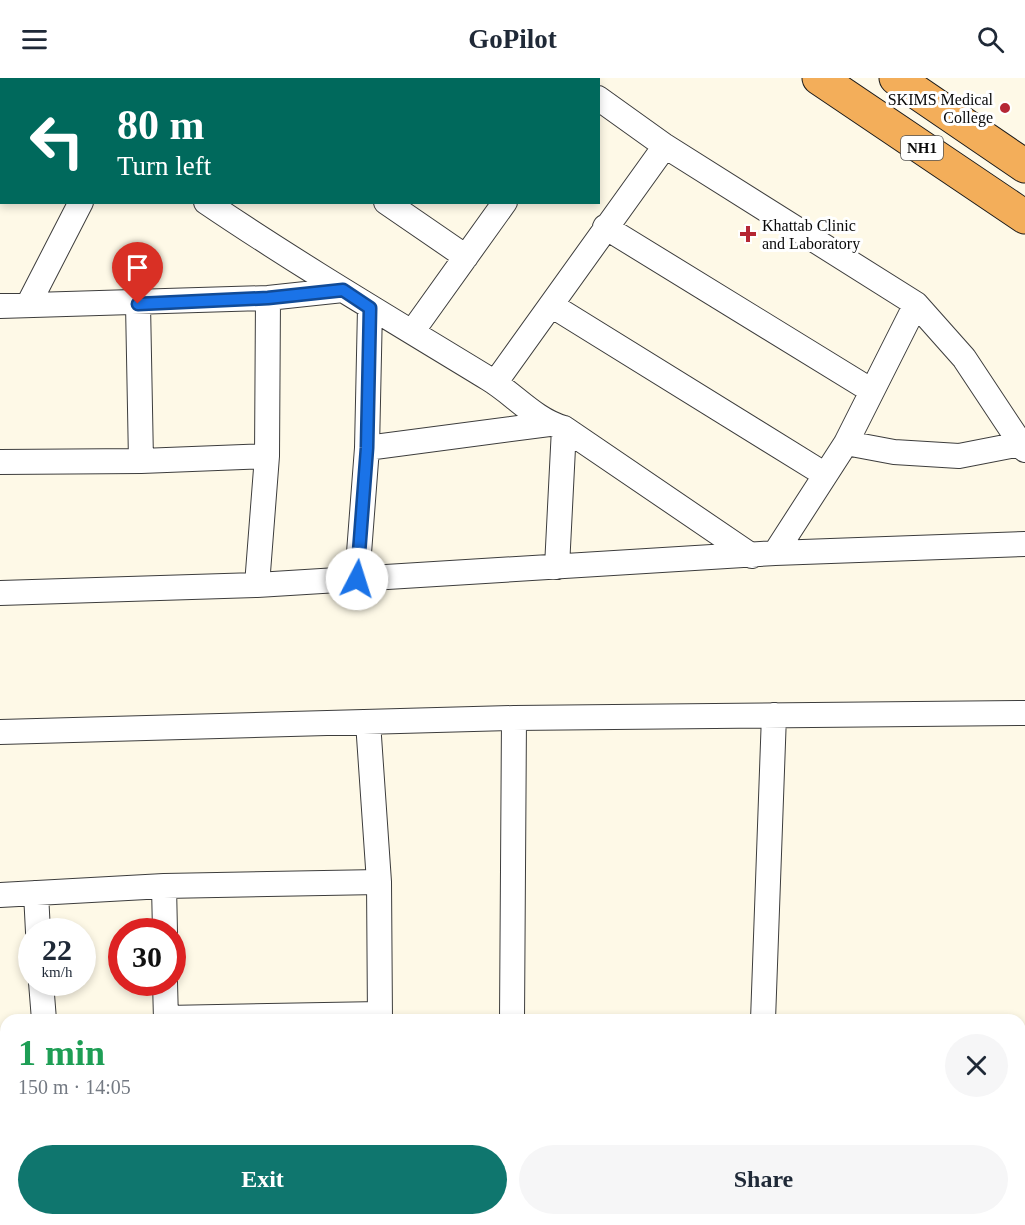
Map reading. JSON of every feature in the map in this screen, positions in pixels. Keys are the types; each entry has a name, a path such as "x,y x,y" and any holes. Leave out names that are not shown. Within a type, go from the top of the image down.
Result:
{"highway":[{"name":"NH1","path":"819,78 1025,217"},
{"name":"NH1","path":"896,78 1025,166"}],"street":[{"path":"600,100 665,146 916,304 964,358 1023,447 959,456 894,452 846,442"},
{"path":"495,383 665,146"},
{"path":"28,305 80,204"},
{"path":"209,204 370,308 495,383 557,426 764,554"},
{"path":"389,204 465,257"},
{"path":"412,332 504,204"},
{"path":"605,227 872,392"},
{"path":"0,306 138,304 268,298 343,290"},
{"path":"257,585 267,456 268,298"},
{"path":"138,304 141,461"},
{"path":"764,554 846,442 916,304"},
{"path":"551,305 824,474"},
{"path":"357,579 367,448 370,308"},
{"path":"367,448 557,426"},
{"path":"557,426 557,567"},
{"path":"0,462 141,461 267,456"},
{"path":"0,593 257,585 764,554 1025,544"},
{"path":"0,732 514,718 1025,713"},
{"path":"763,1014 774,715"},
{"path":"512,1014 514,718"},
{"path":"368,723 379,882 380,1014"},
{"path":"0,895 164,886 379,882"},
{"path":"164,886 165,918"},
{"path":"36,893 37,918"},
{"path":"42,996 44,1014"},
{"path":"165,996 166,1014"}],"place":[{"name":"SKIMS Medical College","path":"1005,108"},
{"name":"Khattab Clinic and Laboratory","path":"748,234"}],"route":[{"path":"138,304 268,298 343,290 370,308 367,448 357,579"}]}
